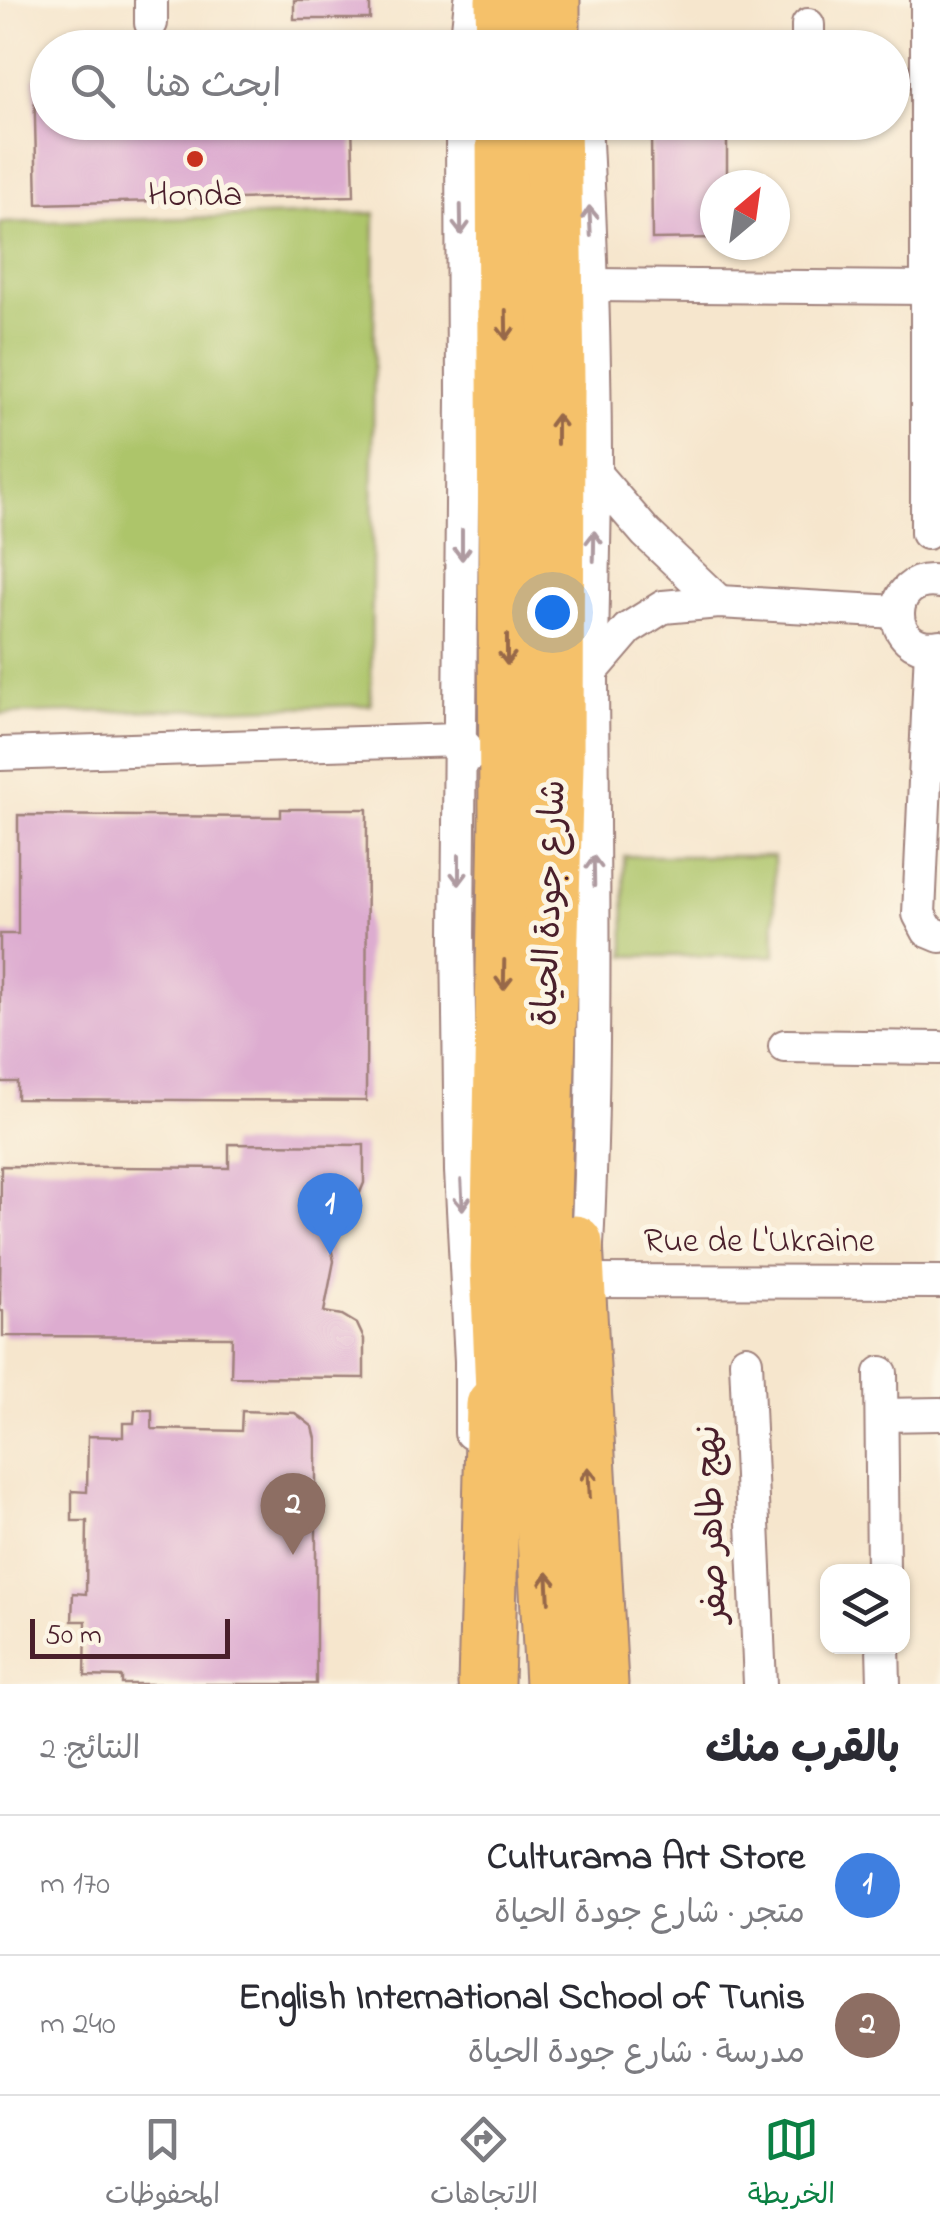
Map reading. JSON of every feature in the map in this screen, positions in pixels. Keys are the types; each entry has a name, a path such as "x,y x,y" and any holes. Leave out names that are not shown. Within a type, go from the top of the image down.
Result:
{"highway":[{"path":"503,0 504,30"},
{"path":"552,0 552,30"},
{"name":"شارع جودة الحياة","path":"504,140 507,354 530,813 542,1209 540,1404 553,1684"},
{"name":"شارع جودة الحياة","path":"516,1684 498,1267 556,380 553,140"},
{"path":"530,813 570,892 575,941 572,1191 581,1282 600,1684"},
{"path":"484,1684 498,1267"}],"street":[{"path":"468,30 471,0"},
{"path":"569,0 576,30"},
{"path":"927,0 933,194 926,288 927,533"},
{"path":"462,140 460,1171 471,1361 477,1625 484,1684"},
{"path":"581,1282 590,1193 595,927 593,285 586,140"},
{"path":"593,285 926,288"},
{"path":"595,474 646,533 719,602"},
{"path":"940,582 912,586 899,602 897,612 903,633 920,646 935,647 918,914 928,930 940,936"},
{"path":"592,671 628,629 664,608 719,602 897,612"},
{"path":"0,754 459,740 530,813"},
{"path":"784,1046 940,1048"},
{"name":"Rue de L'Ukraine","path":"581,1282 940,1282"},
{"name":"نهج طاهر صفر","path":"746,1361 760,1684"},
{"path":"881,1373 883,1564"},
{"path":"882,1415 940,1414"},
{"path":"883,1654 884,1684"}],"green space":[{"path":"375,213 371,705 0,714 0,223"},
{"path":"624,856 774,856 775,956 625,956"}],"building":[{"path":"294,0 370,0 370,19 294,19"},
{"name":"Honda","path":"35,140 352,140 354,196 37,204"},
{"path":"651,140 727,140 727,170 700,170 700,238 652,239"},
{"path":"281,809 367,809 366,1101 17,1099 17,1082 0,1082 0,934 18,934 18,815 281,817"},
{"path":"229,1144 364,1145 364,1183 359,1195 348,1208 323,1212 334,1261 324,1312 342,1315 357,1324 364,1339 364,1378 231,1377 232,1337 3,1336 1,1166 229,1168"},
{"path":"135,1410 152,1410 152,1429 241,1431 242,1411 295,1413 313,1427 316,1684 122,1684 122,1677 85,1676 86,1621 72,1621 73,1593 86,1594 87,1521 72,1521 72,1491 87,1492 88,1436 123,1437 123,1423 134,1423"}],"place":[{"name":"Honda","path":"195,159"},
{"name":"Culturama Art Store","path":"330,1255"},
{"name":"English International School of Tunis","path":"293,1555"}]}
